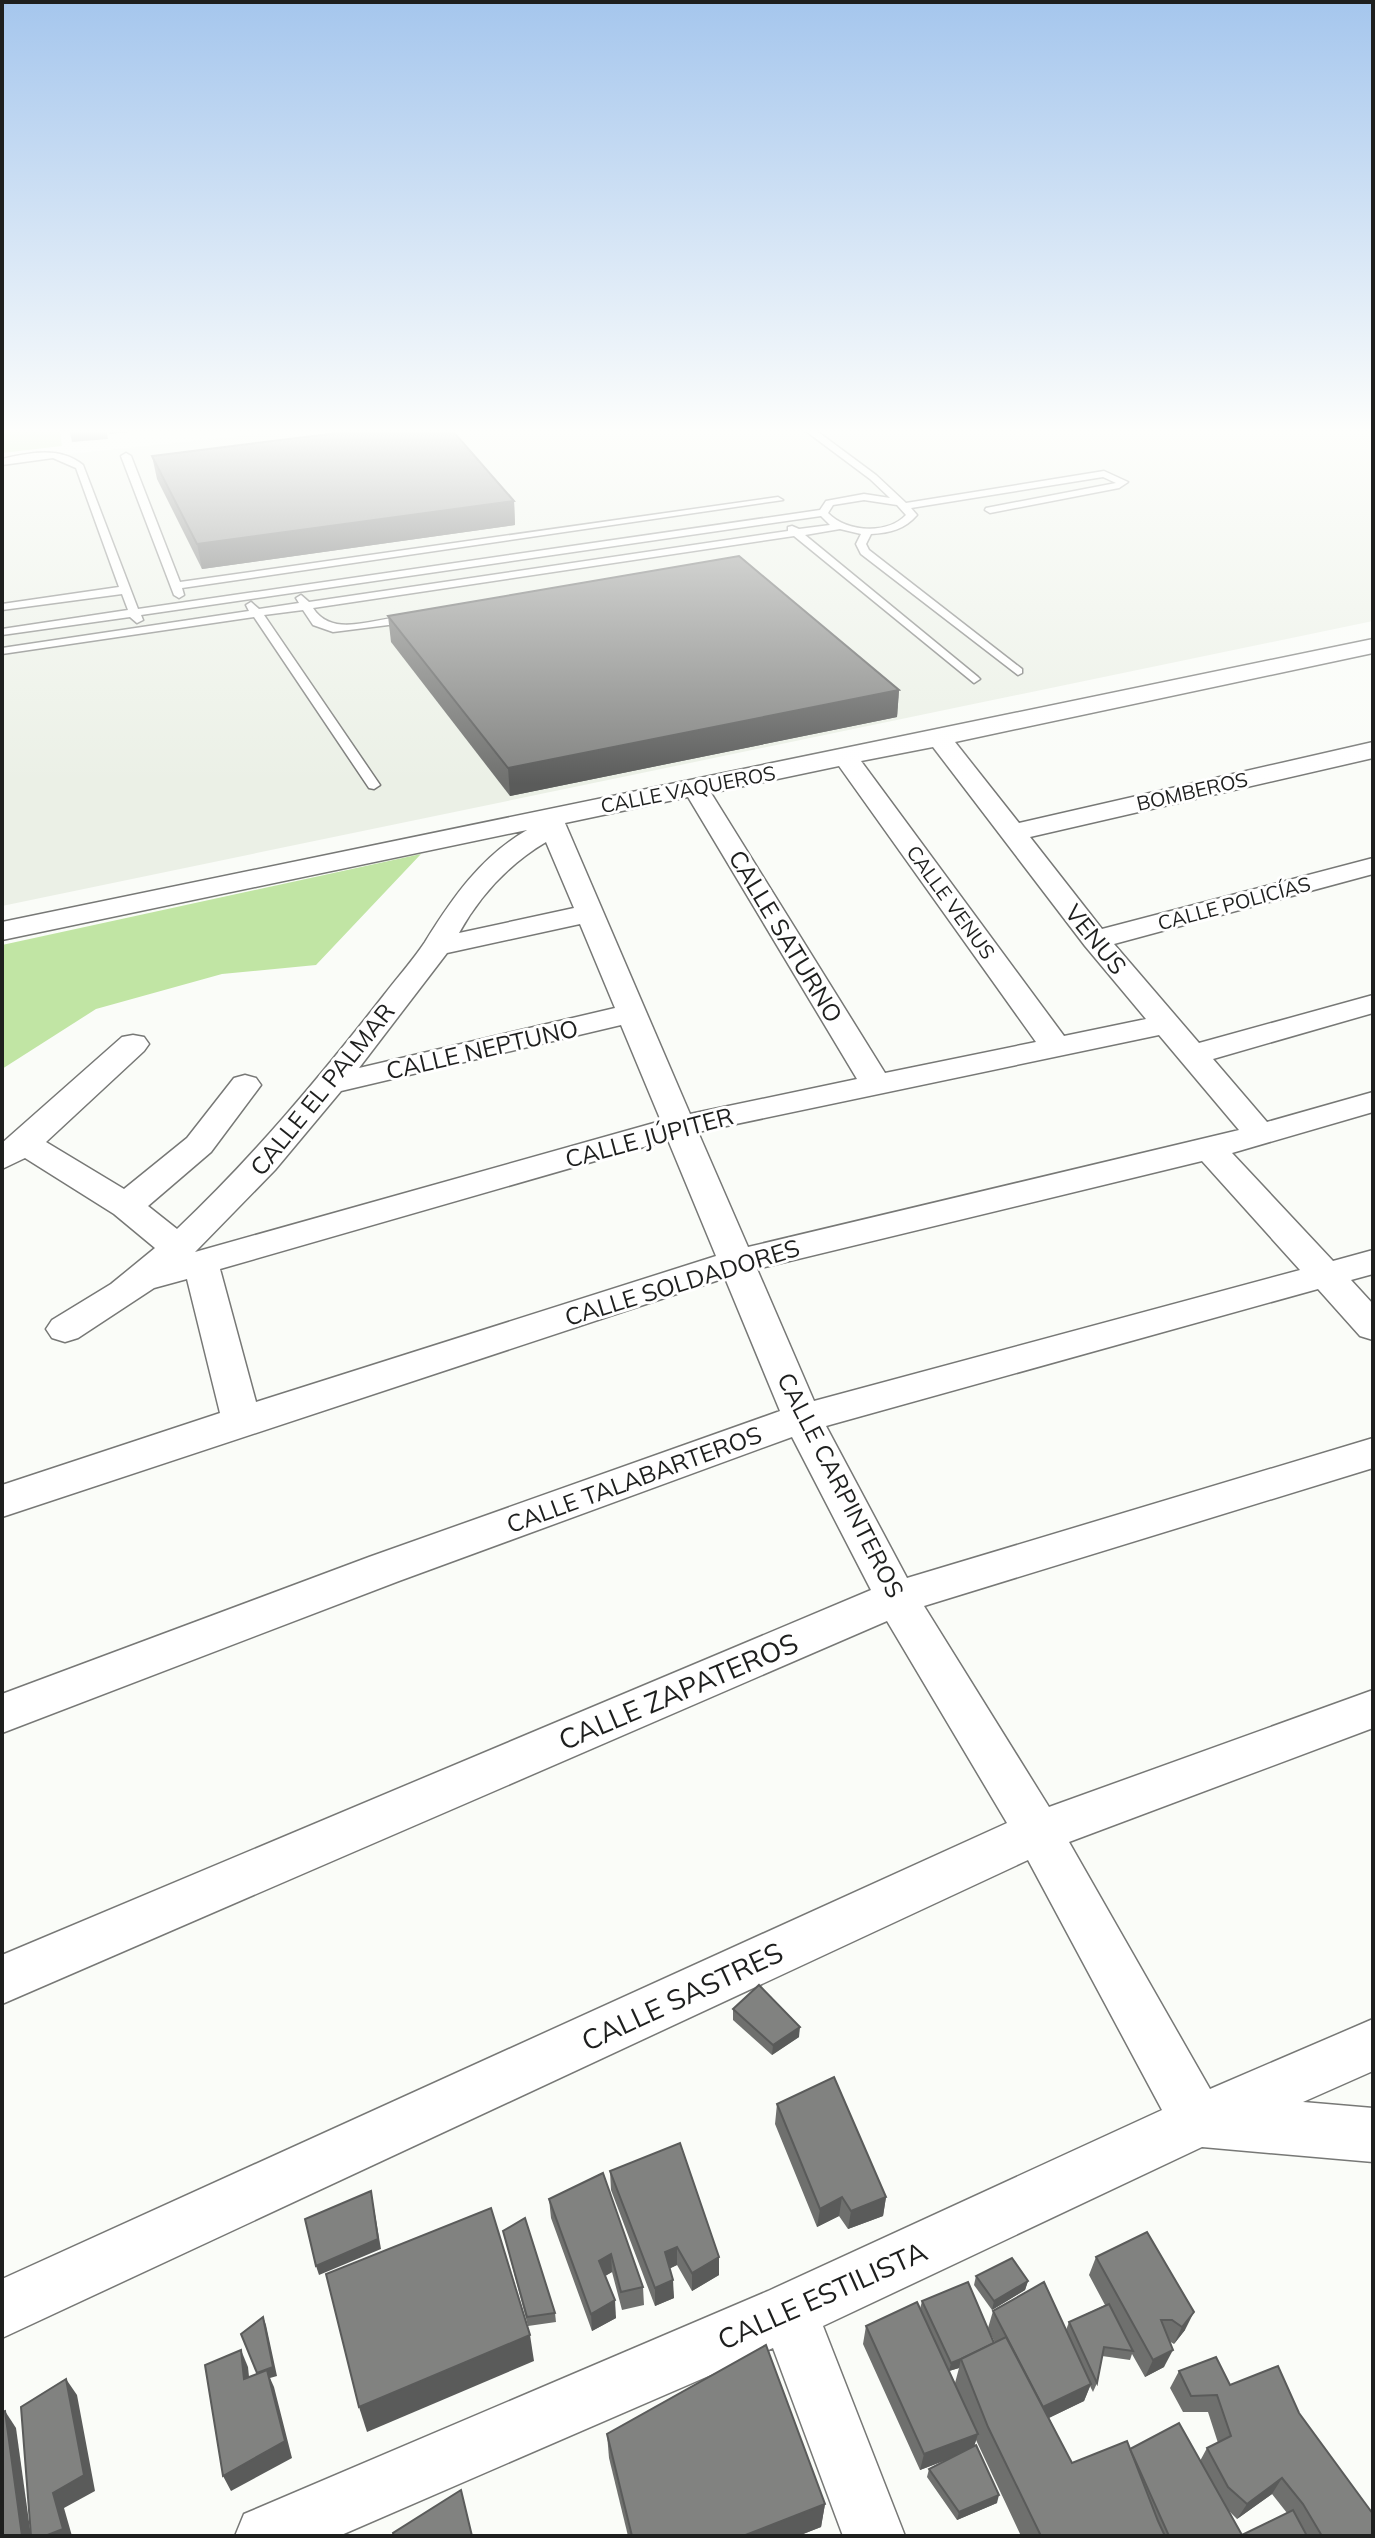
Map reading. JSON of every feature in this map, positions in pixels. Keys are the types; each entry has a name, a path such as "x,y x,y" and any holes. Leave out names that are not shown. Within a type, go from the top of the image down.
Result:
{"street":[{"name":"CALLE VAQUEROS","path":"2,931 552,822 695,788 1373,646"},
{"name":"VENUS","path":"940,739 1095,940 1259,1133"},
{"name":"BOMBEROS","path":"1012,833 1373,750"},
{"name":"CALLE VENUS","path":"846,758 1056,1047"},
{"name":"CALLE SATURNO","path":"695,788 876,1084"},
{"name":"CALLE CARPINTEROS","path":"552,822 802,1418 896,1598 1038,1832 1198,2121"},
{"name":"CALLE EL PALMAR","path":"189,1256 240,1189 330,1084 437,946 451,921 490,870 552,822"},
{"name":"CALLE POLICÍAS","path":"1095,940 1373,866"},
{"path":"437,946 592,913"},
{"path":"1194,1054 1373,1004"},
{"name":"CALLE NEPTUNO","path":"330,1084 633,1013"},
{"name":"CALLE JÚPITER","path":"65,1329 140,1280 189,1256 679,1126 1165,1024"},
{"path":"133,1044 14,1151 126,1206 189,1256 241,1421"},
{"path":"126,1206 199,1145 245,1085"},
{"name":"CALLE SOLDADORES","path":"2,1501 736,1262 1209,1149 1373,1102"},
{"path":"1209,1149 1373,1327"},
{"name":"CALLE TALABARTEROS","path":"2,1714 399,1564 802,1418 1373,1262"},
{"name":"CALLE ZAPATEROS","path":"2,1980 896,1598 1373,1453"},
{"name":"CALLE SASTRES","path":"2,2309 1038,1832 1373,1709"},
{"name":"CALLE ESTILISTA","path":"266,2536 789,2312 1198,2121 1373,2045"},
{"path":"1198,2121 1373,2135"},
{"path":"789,2312 874,2536"}],"lane":[{"path":"109,547 141,630"},
{"path":"161,547 190,624"},
{"path":"176,586 446,547"},
{"path":"2,632 584,547"},
{"path":"2,651 700,547"},
{"path":"815,547 974,679"},
{"path":"863,547 1018,671"},
{"path":"295,589 317,623 333,629 423,617"},
{"path":"2,607 124,590"},
{"path":"246,596 374,785"}],"shaded area":[{"path":"2,547 1373,547 1373,621 2,906"}],"green space":[{"path":"421,854 316,965 222,974 96,1009 2,1069 2,945"}],"building":[{"path":"739,556 899,690 508,768 388,616"},
{"path":"759,1985 800,2027 773,2045 733,2009"},
{"path":"834,2077 886,2197 851,2211 842,2197 820,2209 777,2104"},
{"path":"680,2143 719,2257 692,2273 677,2247 665,2252 673,2280 655,2288 610,2171"},
{"path":"603,2173 643,2287 621,2292 611,2254 599,2261 615,2300 591,2314 549,2199"},
{"path":"371,2191 378,2239 316,2266 305,2219"},
{"path":"491,2208 530,2335 359,2407 326,2274"},
{"path":"525,2218 555,2313 527,2317 503,2231"},
{"path":"1147,2232 1194,2312 1182,2327 1172,2320 1161,2320 1173,2350 1153,2360 1096,2257"},
{"path":"1012,2258 1028,2281 994,2301 976,2276"},
{"path":"968,2282 994,2343 951,2363 922,2301"},
{"path":"1044,2282 1091,2384 1043,2407 993,2311"},
{"path":"917,2302 978,2434 924,2454 866,2326"},
{"path":"1109,2304 1133,2351 1104,2347 1097,2383 1069,2322"},
{"path":"263,2317 273,2367 257,2373 241,2334"},
{"path":"1006,2337 1072,2463 1127,2441 1165,2536 1041,2536 988,2427 961,2359"},
{"path":"766,2345 825,2504 743,2536 632,2536 607,2434"},
{"path":"241,2350 244,2379 267,2370 285,2441 223,2476 205,2365"},
{"path":"1216,2357 1230,2385 1278,2366 1299,2413 1373,2514 1373,2534 1322,2536 1303,2504 1282,2478 1247,2504 1228,2487 1207,2448 1231,2436 1217,2395 1191,2396 1179,2371"},
{"path":"66,2379 84,2475 53,2493 63,2529 45,2536 31,2536 21,2407"},
{"path":"5,2411 22,2536 2,2536 2,2412"},
{"path":"1179,2423 1242,2535 1293,2510 1307,2536 1169,2536 1130,2449"},
{"path":"976,2445 999,2495 959,2512 929,2469"},
{"path":"461,2490 472,2536 394,2536 393,2533"}]}
